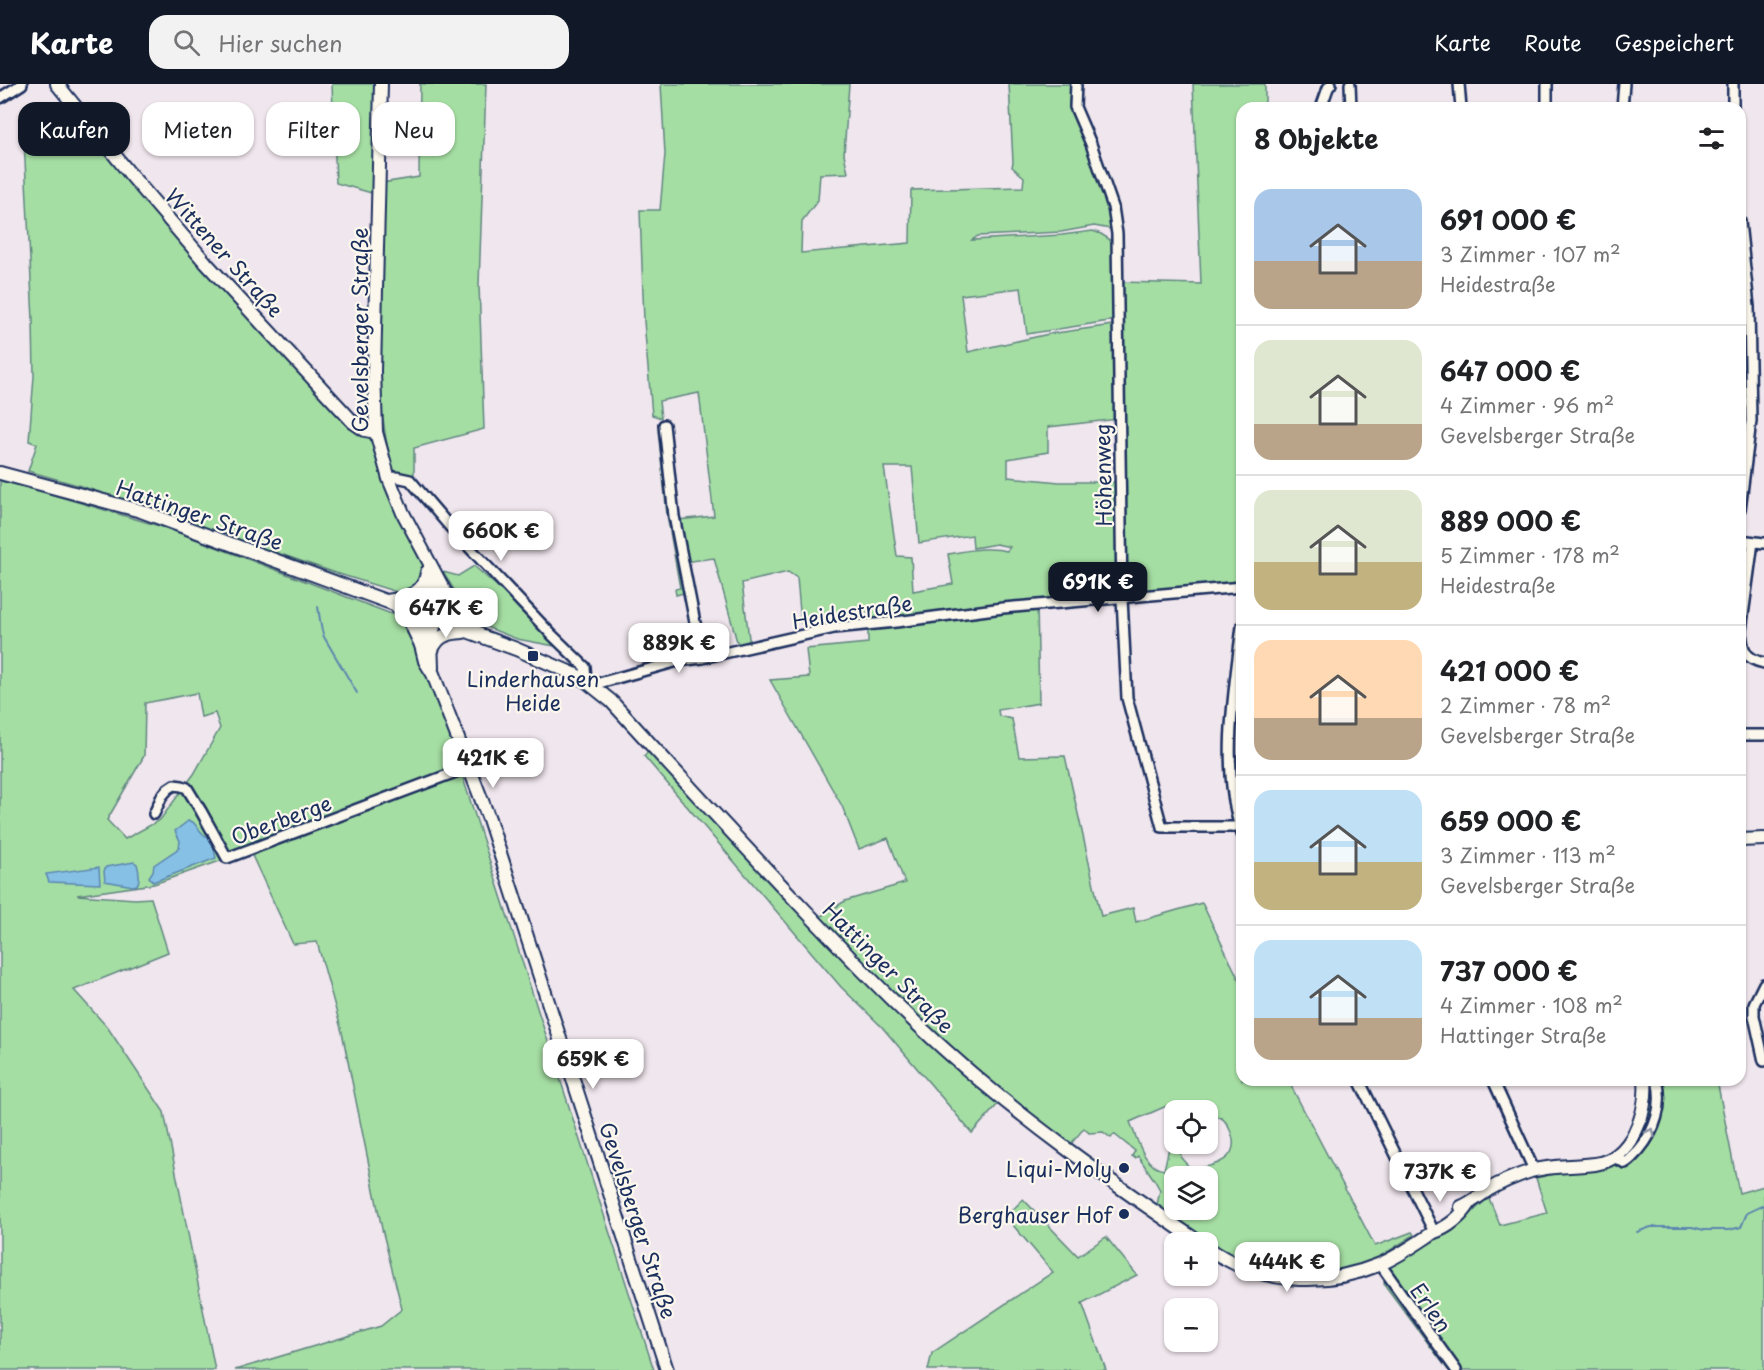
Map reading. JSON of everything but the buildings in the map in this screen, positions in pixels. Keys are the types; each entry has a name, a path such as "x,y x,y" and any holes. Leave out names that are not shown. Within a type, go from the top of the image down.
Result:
{"main road":[{"name":"Wittener Straße","path":"57,84 206,263 353,422 365,430 376,432"},
{"name":"Gevelsberger Straße","path":"381,84 374,359 376,432 389,479 403,513 441,584 465,621 482,637"},
{"name":"Hattinger Straße","path":"0,473 141,511 482,637 554,665 589,683 611,701 897,1006 991,1090 1185,1232"},
{"name":"Gevelsberger Straße","path":"428,561 433,674"},
{"path":"389,603 418,591 426,578 428,561"},
{"name":"Gevelsberger Straße","path":"441,584 440,602 422,636 421,645 425,661 433,674 469,767 507,873 667,1370"},
{"path":"389,603 406,616 421,645"},
{"path":"431,654 440,638 447,634 468,632"},
{"path":"1746,840 1764,839"},
{"path":"1218,1253 1247,1269 1278,1277 1308,1280 1332,1278 1380,1264 1434,1232 1442,1221 1461,1206 1469,1204 1495,1186 1534,1170 1596,1164 1614,1157 1623,1149 1638,1126 1644,1107 1645,1086"}],"street":[{"path":"0,98 22,84"},
{"name":"Höhenweg","path":"1076,84 1075,107 1091,144 1113,207 1117,234 1122,598 1127,698 1162,827 1236,831"},
{"path":"1323,102 1331,84"},
{"path":"1350,84 1351,102"},
{"path":"1459,84 1460,102"},
{"path":"1547,84 1547,102"},
{"path":"1622,102 1624,84"},
{"path":"1733,84 1733,102"},
{"path":"1746,279 1749,307 1751,421 1746,461"},
{"path":"664,425 674,516 702,658"},
{"name":"Hattinger Straße","path":"389,479 396,477 410,480 474,553 585,667 589,683"},
{"path":"1746,541 1764,543"},
{"path":"1746,593 1753,542"},
{"name":"Heidestraße","path":"589,683 678,660 702,658 834,628 1003,608 1236,588"},
{"path":"1746,653 1755,661 1764,663"},
{"path":"1236,677 1230,751 1231,777 1236,804"},
{"path":"1746,735 1764,735"},
{"name":"Oberberge","path":"154,813 168,789 174,785 187,788 227,858 469,767"},
{"path":"1764,984 1754,1004 1754,1016 1764,1061"},
{"path":"1362,1086 1434,1232"},
{"path":"1496,1086 1534,1170"},
{"path":"1614,1157 1625,1163 1630,1161 1646,1142 1658,1115 1660,1102 1658,1086"},
{"name":"Erlen","path":"1380,1264 1456,1370"}],"green space":[{"path":"332,84 377,84 377,102 372,102 372,156 376,156 375,194 336,183 335,156 360,156 360,102 333,102"},
{"path":"420,84 486,84 479,284 484,429 414,448 414,476 411,479 393,473 381,403 378,329 382,183 419,177 419,156 455,156 455,102 420,102"},
{"path":"661,84 849,84 844,154 848,173 820,174 818,200 802,221 801,253 910,243 911,190 1023,187 1024,177 1012,167 1009,84 1071,84 1069,105 1111,210 1116,230 1094,226 1061,232 978,236 972,240 1093,231 1101,234 1112,244 1115,258 1115,320 1027,334 1021,288 961,295 968,352 1049,334 1120,324 1119,282 1201,284 1193,84 1265,84 1265,102 1236,102 1236,582 1037,603 1039,703 998,710 999,716 1012,719 1019,757 1065,756 1101,916 1133,908 1136,922 1202,903 1236,974 1236,1086 1291,1086 1375,1246 1412,1232 1414,1235 1372,1262 1329,1273 1274,1271 1243,1262 1222,1251 1218,1248 1218,1232 1195,1232 1178,1220 1218,1220 1218,1166 1209,1166 1230,1155 1233,1140 1226,1122 1218,1117 1218,1100 1164,1100 1164,1107 1130,1122 1146,1158 1157,1168 1164,1170 1164,1210 1157,1205 1160,1190 1138,1156 1135,1158 1132,1156 1135,1151 1114,1134 1111,1138 1103,1132 1089,1133 1084,1128 1070,1145 1021,1109 911,1013 818,918 845,901 905,883 888,838 859,849 842,806 770,680 809,677 806,649 868,643 868,612 801,623 797,578 788,572 742,583 750,646 739,649 714,558 684,562 678,520 714,516 699,393 659,401 661,418 652,415 644,321 640,210 660,210 665,154","holes":["1118,419 1118,482 1059,482 1008,477 1008,459 1048,452 1048,427","884,467 912,467 919,543 972,535 973,548 996,544 1010,547 1007,551 985,549 948,554 953,584 913,591 911,557 897,556"]},
{"path":"25,156 115,156 361,433 373,439 384,483 424,565 424,575 419,587 400,593 81,486 28,471 37,444 29,441 34,376"},
{"path":"662,429 687,592 676,595 675,589 680,588 667,515 658,430"},
{"path":"0,481 166,528 399,617 406,626 441,710 654,1370 235,1370 381,1326 402,1309 382,1229 342,1032 317,942 293,944 248,847 220,861 154,884 77,895 151,898 168,952 74,990 108,1028 164,1112 215,1370 0,1370","holes":["197,693 201,717 215,713 220,728 194,774 160,820 125,839 107,820 144,756 145,703"]},
{"path":"474,566 500,589 555,646 517,639 479,624 467,611 443,572 458,576"},
{"path":"650,751 890,1008 998,1104 972,1133 882,1027 841,987 644,756"},
{"path":"1650,1086 1718,1086 1739,1193 1764,1186 1764,1370 1448,1370 1384,1284 1387,1269 1454,1227 1488,1196 1500,1225 1547,1213 1536,1178 1605,1168 1618,1161 1639,1137 1647,1123"},
{"path":"1168,1154 1181,1154 1181,1158 1188,1166 1165,1166"},
{"path":"1023,1199 1078,1256 1106,1237 1137,1275 1082,1303 1106,1370 928,1370 932,1353 1053,1272 1006,1217"}],"water":[{"path":"188,821 193,822 212,841 216,858 153,882 149,877 154,865 179,848 180,841 175,831"},
{"path":"134,862 139,872 137,885 105,881 106,867"},
{"path":"99,867 100,884 49,882 46,874"}],"waterway":[{"path":"318,607 324,637 357,693"},
{"path":"1637,1232 1651,1227 1729,1230 1741,1227 1747,1213 1764,1205"}],"place":[{"name":"Linderhausen Heide","path":"533,656"},
{"name":"Liqui-Moly","path":"1124,1168"},
{"name":"Berghauser Hof","path":"1124,1214"}]}
